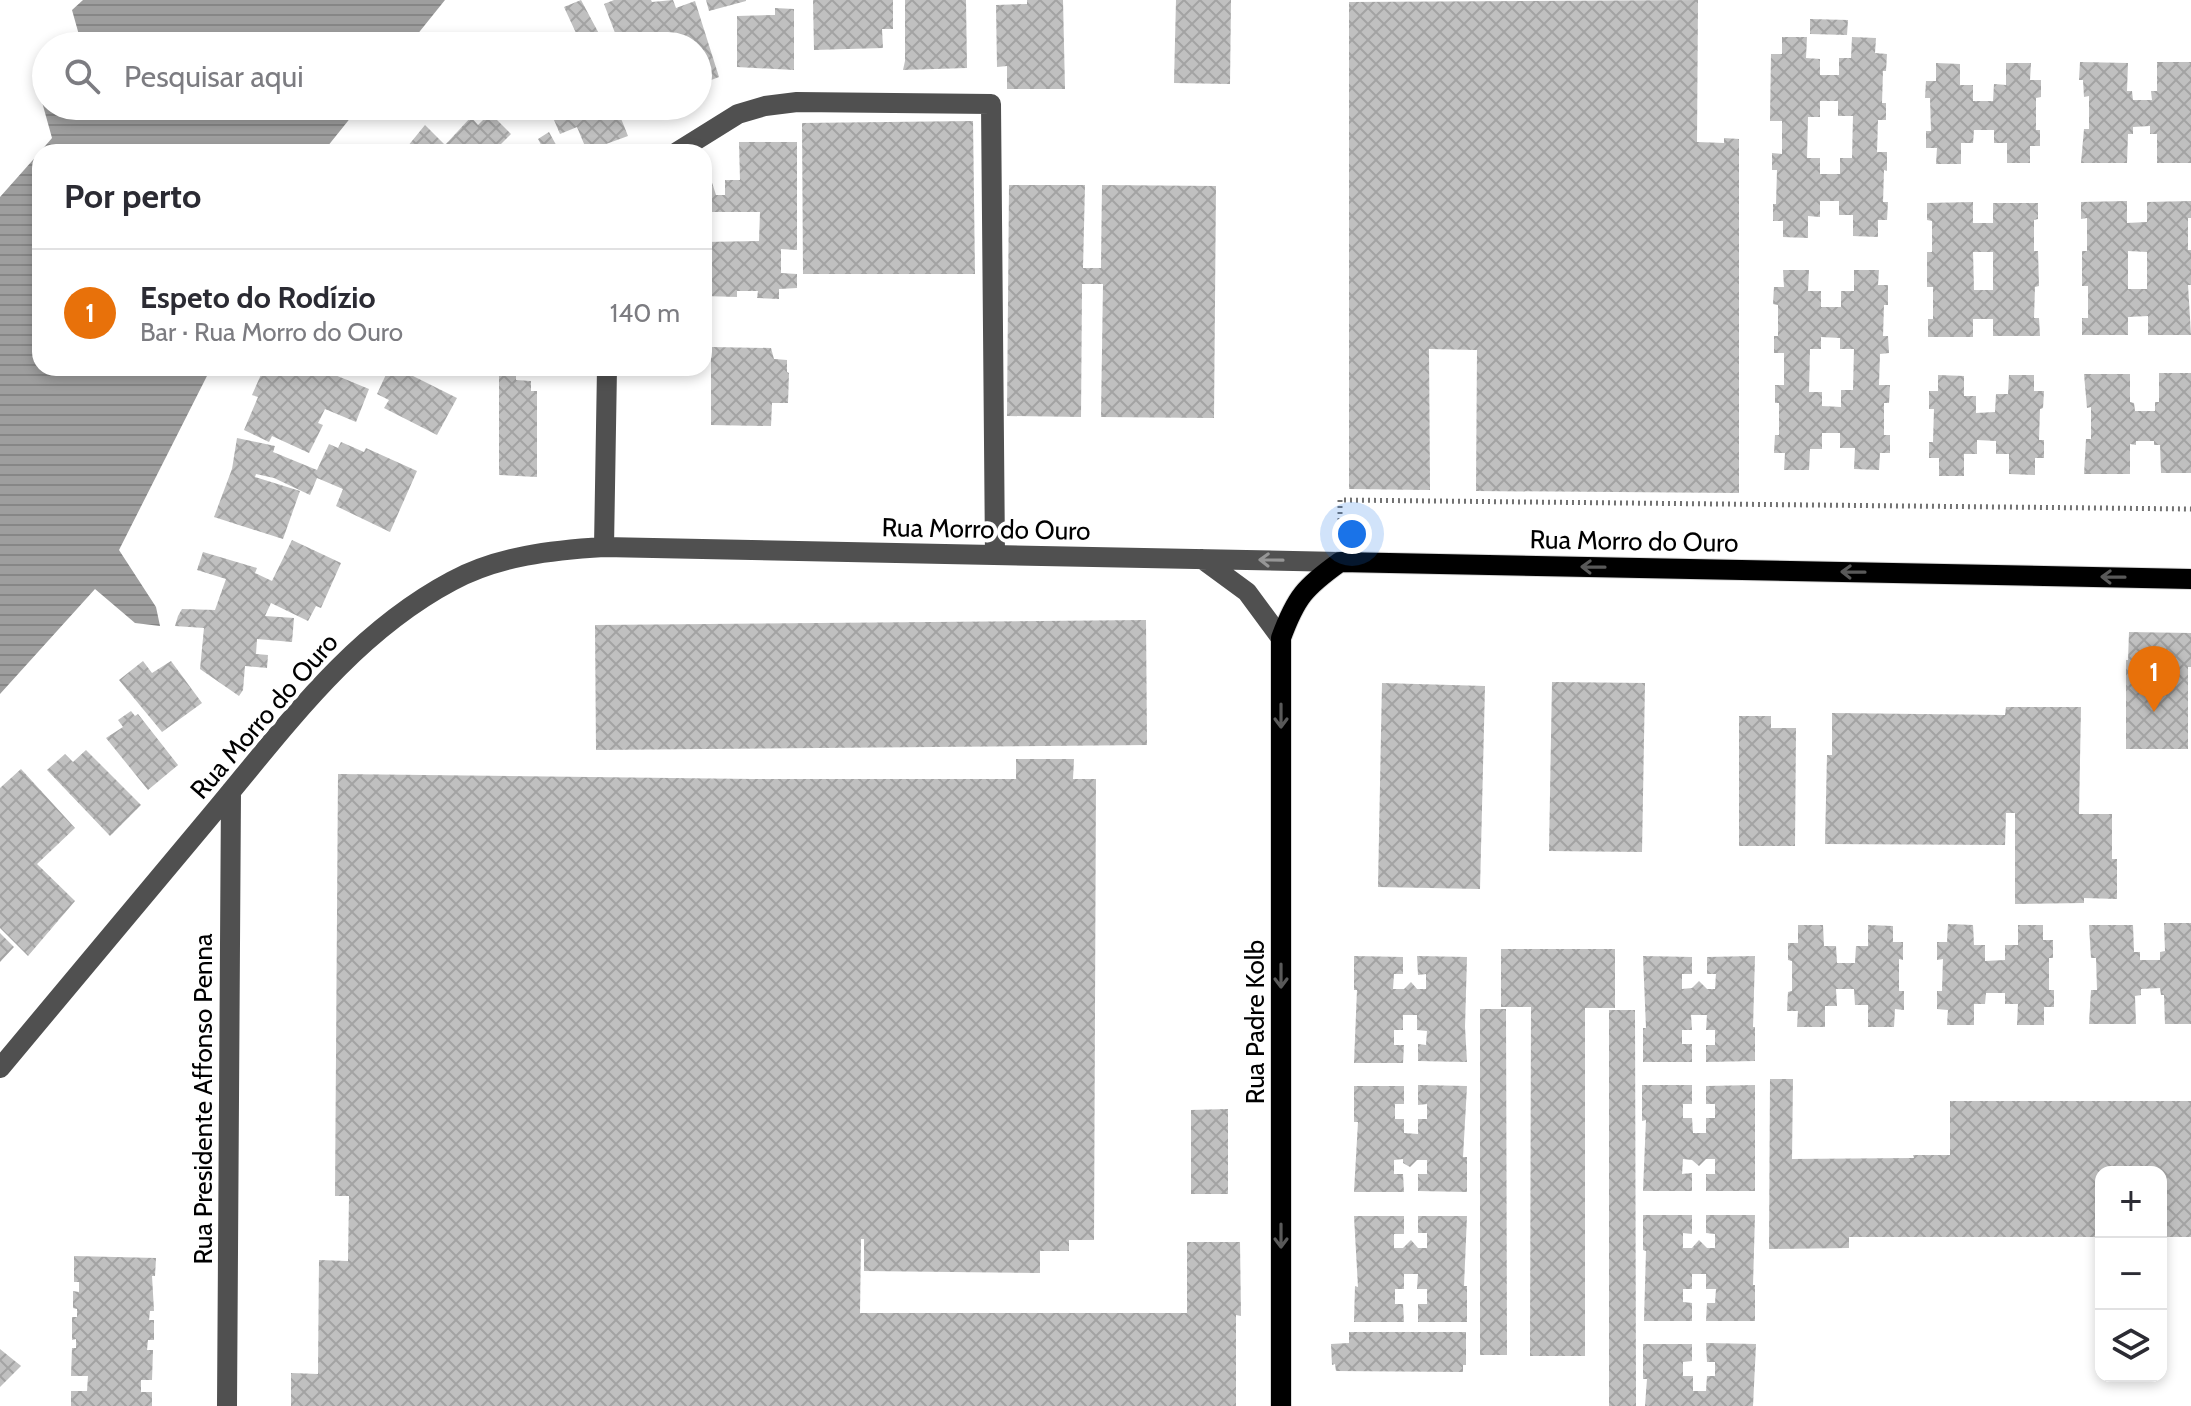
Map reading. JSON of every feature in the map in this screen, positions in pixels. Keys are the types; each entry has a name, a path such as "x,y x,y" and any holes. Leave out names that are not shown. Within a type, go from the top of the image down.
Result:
{"main road":[{"name":"Rua Morro do Ouro","path":"1340,562 2191,579"},
{"name":"Rua Padre Kolb","path":"1281,1406 1281,638 1292,609 1309,583 1340,562"}],"street":[{"path":"690,144 738,114 765,106 797,102 991,104 995,555"},
{"path":"604,547 607,376"},
{"name":"Rua Morro do Ouro","path":"0,1068 302,704 365,642 409,606 454,579 504,561 553,550 604,547 1340,562"},
{"path":"1202,559 1247,592 1281,638"},
{"name":"Rua Presidente Affonso Penna","path":"227,1406 231,791"}],"path":[{"path":"1340,562 1340,500 2191,509"}],"shaded area":[{"path":"83,0 445,0 419,32 78,32 72,10"},
{"path":"47,120 349,120 329,144 47,144 52,138"},
{"path":"32,161 32,376 207,376 119,550 156,607 160,626 135,623 95,589 0,694 0,197"}],"building":[{"path":"581,0 598,32 576,32 564,7"},
{"path":"614,0 673,0 676,8 695,1 705,32 615,32 604,4"},
{"path":"706,0 746,0 746,1 709,11"},
{"path":"813,0 893,0 893,29 882,29 883,48 814,50"},
{"path":"905,0 966,0 967,68 903,70"},
{"path":"1027,0 1063,0 1065,89 1007,89 1007,66 997,67 996,5 1027,4"},
{"path":"1176,0 1231,0 1230,84 1174,83"},
{"path":"1698,0 1697,142 1724,143 1724,138 1739,139 1739,493 1476,491 1477,350 1429,349 1430,490 1349,489 1349,2"},
{"path":"775,8 794,9 794,70 737,67 737,16 775,15"},
{"path":"1810,19 1848,20 1847,35 1810,34"},
{"path":"1782,37 1807,37 1806,58 1820,59 1820,75 1839,75 1839,58 1851,58 1852,37 1876,38 1875,53 1887,54 1882,103 1886,103 1886,120 1878,120 1877,152 1887,152 1883,202 1888,202 1887,220 1878,220 1878,237 1853,236 1853,215 1839,215 1839,201 1820,201 1820,217 1808,216 1808,238 1783,237 1783,221 1773,221 1777,170 1772,170 1772,153 1782,154 1782,121 1770,121 1771,54 1782,54","holes":["1820,101 1838,101 1838,116 1853,116 1852,158 1840,158 1840,174 1820,174 1820,158 1807,158 1808,117 1820,117"]},
{"path":"712,55 719,77 712,80"},
{"path":"2080,62 2128,63 2127,91 2132,91 2133,100 2152,100 2151,91 2157,91 2157,62 2191,62 2191,163 2157,163 2157,134 2150,134 2150,126 2133,127 2133,134 2128,134 2127,163 2081,163 2084,129 2089,129 2089,96 2084,97 2083,80 2079,80"},
{"path":"1936,63 1960,64 1960,85 1973,85 1973,101 1993,101 1994,84 2006,85 2006,63 2031,63 2030,80 2041,80 2041,97 2036,98 2036,130 2040,130 2040,146 2030,146 2030,163 2007,163 2007,143 1994,143 1994,130 1974,130 1973,143 1961,143 1961,164 1936,164 1937,148 1926,148 1926,131 1931,131 1930,98 1925,98 1926,81 1936,81"},
{"path":"468,120 474,120 478,125 483,120 497,120 511,134 501,144 446,144"},
{"path":"554,120 622,120 628,136 606,144 584,144 577,127 560,134"},
{"path":"973,121 975,274 803,274 802,123"},
{"path":"425,125 444,144 410,144"},
{"path":"549,132 556,144 541,144 538,139"},
{"path":"739,142 797,142 797,250 781,249 781,273 797,274 797,288 779,289 779,299 757,298 758,291 737,291 737,297 712,296 712,242 759,241 760,212 712,212 712,183 716,195 725,195 725,180 740,180"},
{"path":"1009,185 1085,185 1083,268 1101,268 1102,185 1216,186 1214,418 1101,417 1103,284 1082,284 1081,417 1007,416"},
{"path":"2127,201 2127,223 2147,222 2147,202 2191,201 2188,250 2191,250 2191,285 2188,285 2191,335 2148,335 2148,316 2128,317 2128,335 2082,335 2082,318 2088,318 2088,286 2082,286 2082,251 2087,251 2087,218 2081,219 2081,202","holes":["2128,251 2147,252 2147,289 2128,289"]},
{"path":"1973,202 1973,223 1993,223 1993,203 2038,203 2038,219 2034,220 2034,251 2038,251 2039,286 2035,287 2034,318 2039,318 2040,336 1993,336 1993,319 1973,319 1973,337 1928,337 1928,319 1933,319 1933,287 1927,287 1927,252 1932,252 1932,221 1927,220 1927,203","holes":["1973,252 1993,252 1993,290 1974,290"]},
{"path":"1783,270 1809,270 1808,291 1821,291 1821,307 1841,307 1841,291 1854,291 1854,270 1879,270 1878,285 1888,285 1883,336 1888,336 1889,353 1880,354 1879,385 1890,385 1889,403 1884,403 1884,435 1890,435 1890,453 1880,453 1879,470 1854,469 1855,448 1840,448 1840,433 1822,433 1822,449 1810,449 1809,470 1784,470 1785,453 1774,453 1775,435 1779,435 1779,403 1775,403 1775,385 1784,385 1784,353 1774,353 1774,336 1778,336 1778,305 1773,304 1774,287 1784,287","holes":["1821,337 1840,338 1840,349 1854,349 1853,390 1841,390 1841,407 1822,406 1822,392 1809,392 1810,349 1821,349"]},
{"path":"712,347 771,348 774,359 787,360 788,403 772,403 771,426 711,425"},
{"path":"2159,373 2191,373 2191,473 2161,473 2160,445 2154,445 2154,441 2136,441 2136,445 2130,444 2130,474 2084,474 2086,439 2091,439 2091,407 2087,408 2084,374 2130,374 2130,402 2134,403 2135,411 2155,411 2155,402 2159,402"},
{"path":"1938,375 1964,376 1964,396 1976,396 1976,413 1995,412 1996,394 2008,394 2009,375 2034,375 2034,391 2044,391 2039,440 2044,440 2044,458 2035,458 2035,475 2009,474 2009,454 1996,454 1996,441 1977,440 1977,454 1964,454 1964,476 1939,476 1939,458 1929,458 1934,409 1929,409 1929,391 1938,391"},
{"path":"260,376 337,376 369,389 356,422 325,409 318,423 323,425 309,453 272,436 269,442 244,430 258,397 252,395"},
{"path":"385,376 413,376 457,398 437,435 384,408 389,400 377,394"},
{"path":"499,376 516,376 516,380 531,381 531,391 537,391 537,477 499,475"},
{"path":"237,438 275,446 273,452 317,470 329,444 338,448 341,442 364,452 366,448 417,471 390,532 336,506 343,489 317,478 310,495 274,478 256,474 255,477 300,491 283,539 214,517 232,469"},
{"path":"292,540 341,563 321,608 316,606 308,621 271,603 265,616 294,618 292,642 257,639 256,654 268,655 267,668 245,666 243,690 239,696 200,669 204,628 175,626 178,616 182,609 215,610 226,579 197,570 203,552 257,568 255,573 272,581"},
{"path":"1146,620 1147,745 596,750 595,625"},
{"path":"2129,632 2191,633 2188,749 2126,749"},
{"path":"143,661 152,673 171,661 202,703 162,732 119,680"},
{"path":"1552,682 1645,683 1642,852 1549,851"},
{"path":"1382,683 1485,686 1480,889 1378,887"},
{"path":"2006,707 2081,707 2079,814 2112,814 2112,859 2117,859 2117,899 2084,898 2084,903 2015,904 2015,813 2006,813 2005,845 1825,844 1827,755 1832,755 1832,713 2005,715"},
{"path":"131,711 135,716 138,714 178,765 148,790 106,738 123,727 118,720"},
{"path":"1739,716 1771,716 1771,728 1796,728 1795,846 1739,846"},
{"path":"86,750 141,805 110,836 47,770 65,754 73,762"},
{"path":"1016,759 1074,759 1073,779 1096,779 1094,1240 1069,1240 1069,1251 1040,1251 1040,1273 864,1271 864,1239 861,1239 860,1313 1187,1313 1187,1242 1240,1242 1241,1316 1236,1315 1236,1406 291,1406 291,1373 318,1374 319,1260 348,1261 349,1196 335,1196 338,774 1016,779"},
{"path":"21,769 75,828 37,864 75,901 28,956 0,928 0,788"},
{"path":"2164,923 2191,923 2191,1024 2165,1024 2164,995 2161,995 2160,988 2141,989 2141,995 2135,996 2136,1024 2089,1024 2091,990 2097,990 2096,958 2091,958 2089,925 2133,925 2134,952 2140,952 2140,960 2160,960 2160,952 2165,951"},
{"path":"1948,924 1973,925 1974,945 1985,945 1985,961 2005,960 2005,945 2018,945 2018,925 2043,925 2043,940 2053,940 2053,958 2049,958 2049,990 2054,990 2054,1007 2044,1007 2044,1025 2017,1025 2018,1004 2005,1004 2005,993 1986,993 1985,1004 1974,1004 1974,1025 1947,1025 1948,1010 1937,1009 1937,991 1942,991 1943,959 1937,960 1937,942 1947,942"},
{"path":"1798,925 1823,925 1824,946 1836,946 1837,963 1855,963 1856,946 1868,946 1868,925 1893,926 1893,942 1903,942 1903,960 1899,959 1899,991 1904,991 1904,1010 1895,1009 1894,1027 1868,1027 1868,1005 1855,1005 1854,989 1836,989 1837,1006 1825,1006 1825,1027 1797,1027 1798,1011 1787,1011 1788,992 1792,991 1792,961 1788,960 1788,943 1798,943"},
{"path":"0,933 14,947 0,962"},
{"path":"1501,949 1615,949 1615,1008 1585,1008 1585,1356 1530,1356 1531,1007 1501,1007"},
{"path":"1354,956 1403,957 1403,974 1394,974 1393,989 1404,989 1411,982 1417,989 1426,989 1426,974 1418,975 1417,956 1467,957 1467,1062 1418,1061 1418,1044 1426,1045 1427,1031 1417,1030 1417,1015 1403,1015 1403,1030 1394,1030 1394,1045 1404,1045 1403,1063 1354,1063 1357,990 1354,990"},
{"path":"1643,956 1692,957 1692,974 1682,974 1682,989 1692,988 1699,981 1707,989 1715,989 1716,974 1707,974 1707,957 1755,956 1755,1061 1706,1062 1706,1045 1715,1045 1715,1030 1706,1030 1707,1015 1691,1015 1692,1030 1682,1030 1682,1044 1692,1044 1692,1062 1643,1062 1643,1028 1646,1028"},
{"path":"1480,1009 1506,1009 1507,1355 1480,1355"},
{"path":"1609,1010 1635,1010 1636,1406 1609,1406"},
{"path":"1770,1079 1793,1079 1792,1159 1950,1155 1950,1101 2191,1101 2191,1237 2167,1237 2167,1166 2095,1166 2095,1237 1849,1237 1849,1248 1769,1249"},
{"path":"1418,1085 1467,1086 1463,1157 1467,1157 1467,1192 1418,1191 1418,1174 1427,1174 1427,1160 1417,1160 1410,1167 1403,1163 1403,1159 1394,1160 1394,1174 1403,1174 1404,1192 1354,1192 1358,1122 1354,1122 1354,1086 1404,1086 1404,1104 1395,1104 1395,1119 1404,1119 1404,1133 1418,1134 1418,1119 1427,1119 1427,1104 1418,1105"},
{"path":"1642,1085 1692,1085 1692,1104 1683,1104 1683,1118 1692,1118 1693,1133 1706,1133 1706,1118 1715,1118 1715,1104 1706,1104 1706,1086 1755,1085 1755,1191 1706,1191 1706,1174 1715,1174 1715,1159 1706,1159 1699,1166 1692,1160 1683,1159 1682,1174 1692,1173 1692,1191 1643,1191 1646,1120 1642,1121"},
{"path":"1228,1109 1228,1194 1191,1194 1191,1110"},
{"path":"1643,1215 1692,1215 1692,1234 1683,1233 1683,1248 1692,1248 1699,1240 1707,1248 1715,1248 1715,1234 1706,1233 1706,1215 1755,1215 1755,1321 1706,1321 1707,1303 1715,1303 1716,1289 1706,1289 1706,1274 1692,1274 1692,1289 1683,1289 1683,1302 1692,1303 1692,1321 1644,1321 1646,1251 1643,1250"},
{"path":"1354,1216 1404,1216 1404,1234 1394,1234 1394,1248 1403,1248 1411,1240 1418,1248 1427,1248 1427,1233 1418,1233 1418,1216 1467,1216 1464,1286 1467,1286 1467,1322 1418,1322 1418,1304 1427,1304 1427,1289 1417,1289 1418,1274 1404,1274 1404,1289 1395,1289 1395,1304 1403,1304 1404,1322 1354,1322 1355,1286 1358,1287"},
{"path":"74,1256 156,1258 155,1276 152,1276 154,1311 150,1311 149,1320 154,1320 154,1340 148,1340 147,1350 153,1350 152,1380 141,1380 141,1392 152,1392 152,1406 71,1406 71,1391 87,1391 88,1376 71,1376 72,1348 76,1348 76,1339 72,1340 72,1317 77,1317 77,1309 73,1308 73,1291 79,1292 79,1282 74,1282"},
{"path":"1349,1332 1466,1332 1466,1365 1463,1365 1463,1372 1336,1371 1335,1364 1332,1365 1331,1344 1349,1343"},
{"path":"1706,1343 1756,1344 1753,1406 1645,1406 1647,1379 1643,1379 1643,1344 1692,1344 1692,1361 1683,1362 1683,1376 1693,1376 1693,1391 1706,1391 1707,1376 1715,1376 1715,1362 1707,1362"},
{"path":"0,1349 21,1366 0,1387"}],"place":[{"name":"Espeto do Rodízio","path":"2154,712"}]}
